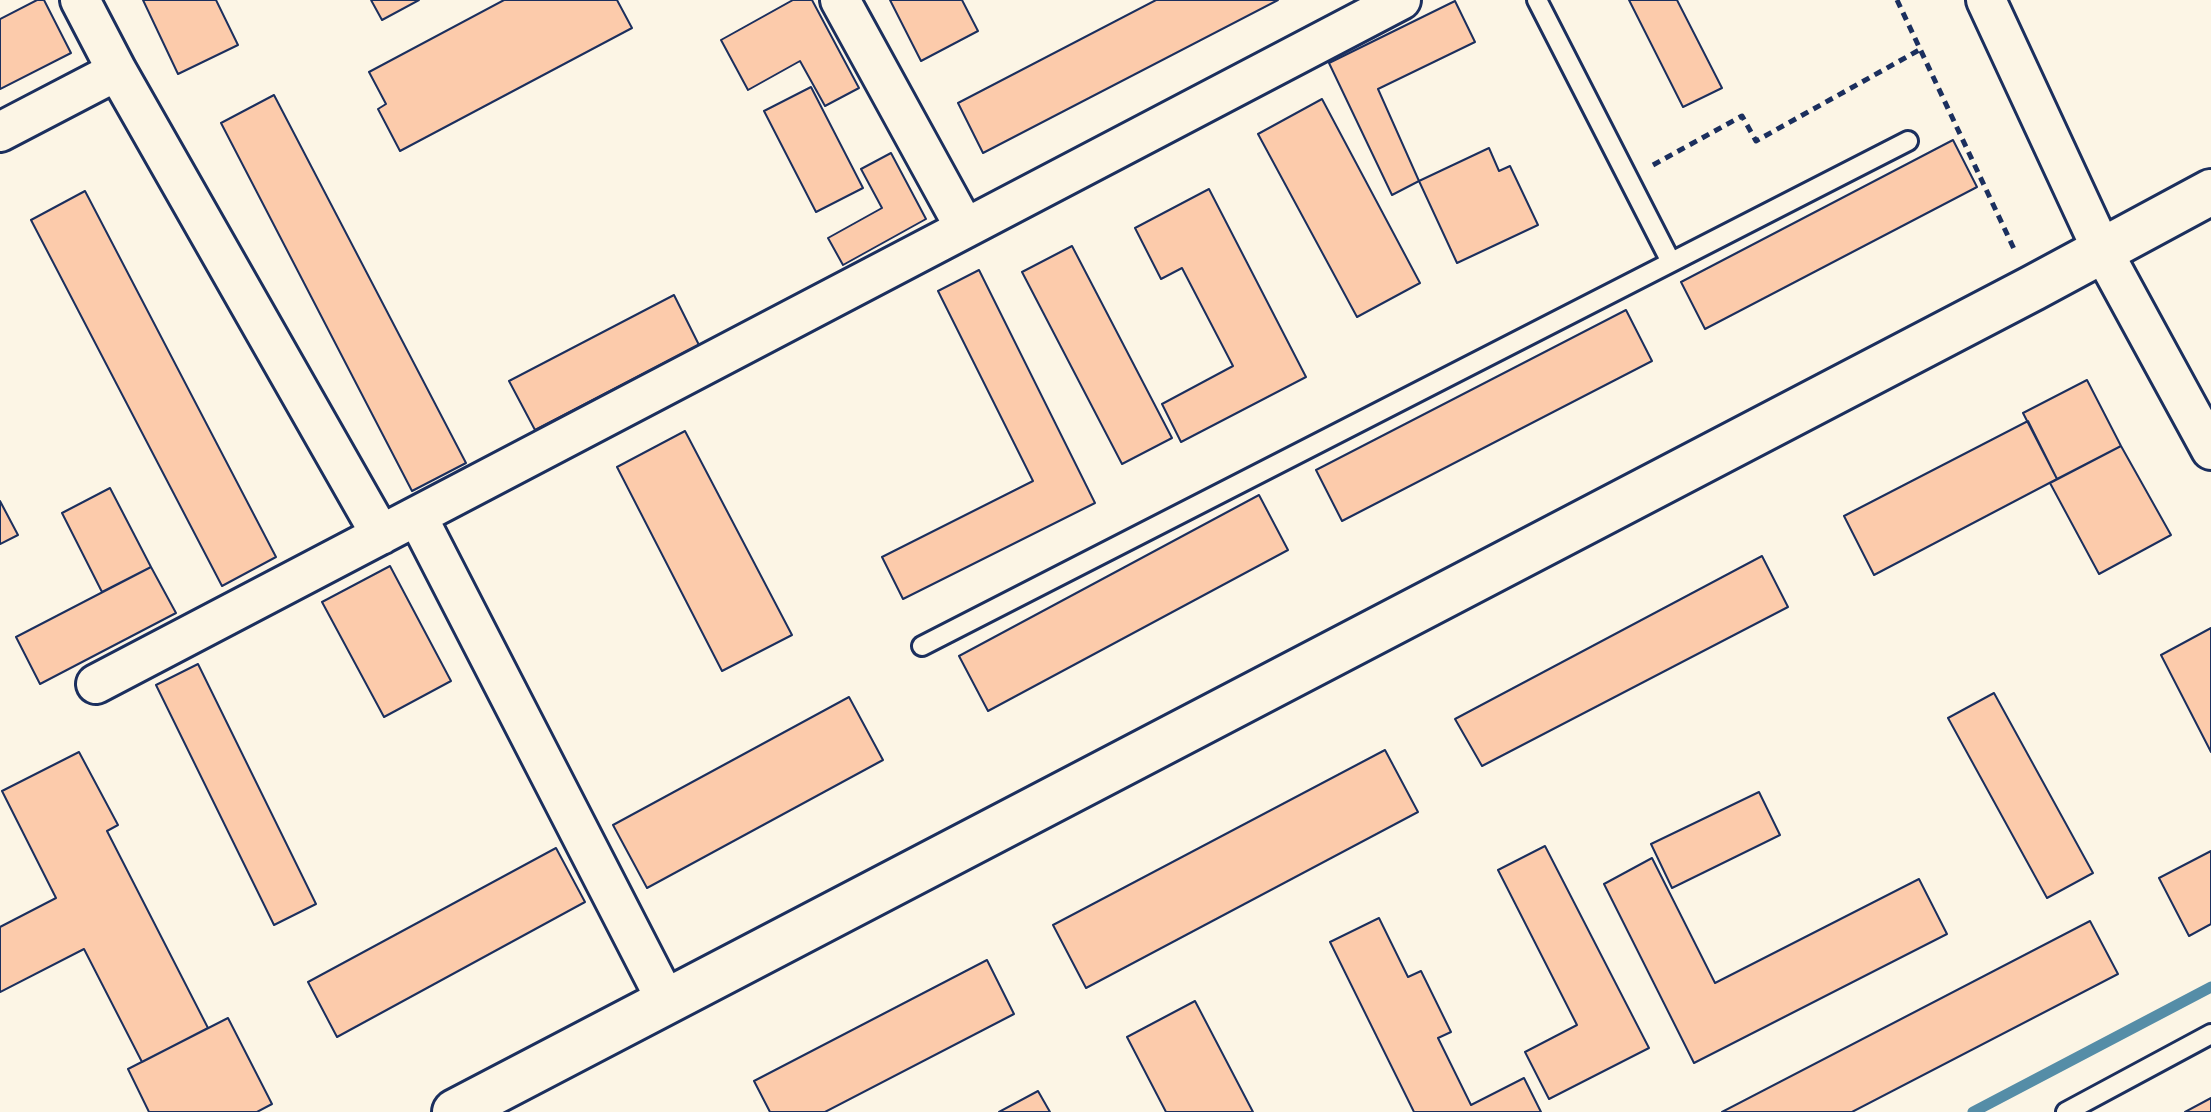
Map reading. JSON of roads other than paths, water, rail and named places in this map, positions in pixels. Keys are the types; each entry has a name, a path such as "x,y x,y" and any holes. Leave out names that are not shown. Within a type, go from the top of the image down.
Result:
{"street":[{"path":"80,0 117,71 381,535"},
{"path":"840,0 965,228"},
{"path":"96,684 1401,0"},
{"path":"1986,0 2102,250 2211,450"},
{"path":"0,132 117,71"},
{"path":"455,1112 2033,288 2211,192"},
{"path":"417,516 667,1002"}],"lane":[{"path":"1537,0 1671,262"},
{"path":"922,646 1908,141"},
{"path":"2066,1112 2211,1034"}],"waterway":[{"path":"1973,1112 2211,987"}]}
